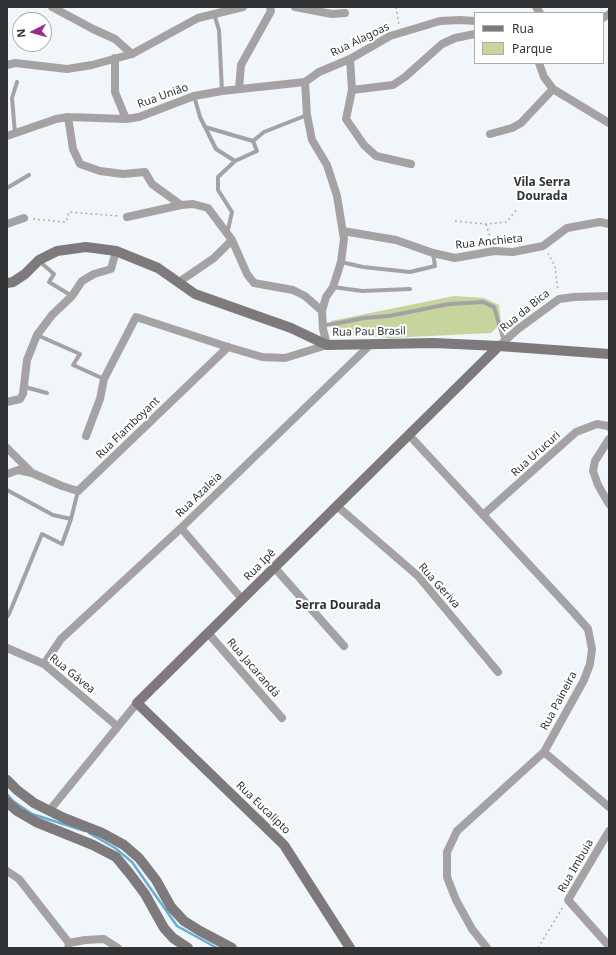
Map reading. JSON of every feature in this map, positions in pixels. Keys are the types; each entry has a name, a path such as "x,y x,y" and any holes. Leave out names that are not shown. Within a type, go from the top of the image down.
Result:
{"street":[{"path":"52,7 115,39 132,54"},
{"path":"7,65 15,63 67,69 92,65 132,54 198,18 244,7"},
{"path":"239,89 241,65 271,11 270,7"},
{"path":"295,7 332,14 345,13"},
{"name":"Rua Alagoas","path":"305,82 319,72 350,59 390,36 440,21 474,21"},
{"path":"352,90 393,85 405,77 442,44 456,38 474,34"},
{"path":"115,58 115,92 126,119"},
{"path":"350,59 352,90 346,119 364,145 376,156 411,164"},
{"path":"538,64 544,77 554,90 609,123"},
{"path":"305,82 307,115 312,140 327,166 338,196 344,239 341,262 333,287 326,297 322,311 326,345"},
{"name":"Rua União","path":"11,135 56,119 126,119 139,117 194,96 222,91 305,82"},
{"path":"490,134 512,128 521,123 554,90"},
{"path":"68,118 72,149 80,164 100,171 123,174 145,172 152,184 181,205"},
{"path":"127,217 181,205 192,204 208,208 229,237 254,283 293,290 305,296 322,311"},
{"path":"7,224 24,218"},
{"name":"Rua Anchieta","path":"343,231 396,240 433,253 455,258 494,251 513,252 544,246 567,228 600,222 609,224"},
{"path":"179,282 214,258 229,237"},
{"path":"7,283 13,282 25,274 39,260 57,251 86,247 116,251 158,268 195,294 292,328 326,345"},
{"path":"7,402 20,399 23,394 27,360 37,334 52,315 72,296 82,281 94,274 111,269 116,251"},
{"path":"559,299 609,296"},
{"name":"Rua da Bica","path":"502,344 518,329 559,299"},
{"name":"Rua Pau Brasil","path":"104,379 136,317 262,357 285,358 326,345 434,343 502,344 609,354"},
{"name":"Rua Azaleia","path":"44,664 61,639 181,528 370,344"},
{"name":"Rua Ipê","path":"49,811 137,703 502,344"},
{"name":"Rua Flamboyant","path":"78,491 228,347"},
{"path":"86,436 100,399 104,379"},
{"name":"Rua Urucuri","path":"483,515 576,432 597,424 609,427"},
{"name":"Rua Paineira","path":"409,435 588,629 592,648 590,664 584,680 544,752 457,831 447,852 447,877 456,900 472,929 487,948"},
{"path":"609,439 595,461 593,471 598,485 609,504"},
{"path":"7,448 32,473"},
{"path":"7,474 18,470 32,473 78,491"},
{"name":"Rua Geriva","path":"337,506 418,576 498,672"},
{"path":"181,528 242,599"},
{"path":"274,567 344,646"},
{"name":"Rua Jacarandá","path":"208,633 282,718"},
{"name":"Rua Gávea","path":"7,648 44,664 117,726"},
{"name":"Rua Eucalipto","path":"137,703 284,845 350,948"},
{"path":"544,752 609,806"},
{"path":"7,780 34,803 49,811 102,833 124,845 139,858 156,880 172,907 184,921 200,932 232,948"},
{"path":"7,802 18,812 36,822 93,845 116,857 145,894 164,928 173,938 188,948"},
{"name":"Rua Imbuia","path":"609,831 568,900 609,946"},
{"path":"7,871 19,879 69,946 85,940 104,939 118,948"}],"lane":[{"path":"214,14 220,30 222,91"},
{"path":"11,135 12,98 17,82"},
{"path":"194,96 200,117 216,149 235,161"},
{"path":"253,141 264,132 307,115"},
{"path":"205,127 253,141"},
{"path":"229,237 232,212 218,190 218,177 235,161 257,151 253,141"},
{"path":"7,188 29,175"},
{"path":"341,262 363,267 410,272 435,266 433,253"},
{"path":"39,260 54,274 49,282 72,296"},
{"path":"333,287 362,291 410,288"},
{"path":"323,324 334,324 364,318 389,316 449,304 482,302 494,307 500,325 502,344"},
{"path":"37,334 80,354 74,365 104,379"},
{"path":"24,387 47,393"},
{"path":"7,490 53,515 71,519"},
{"path":"7,617 42,534 62,544 71,519 78,491"}],"path":[{"path":"396,7 400,33"},
{"path":"455,221 486,224 507,222 517,209"},
{"path":"24,218 42,221 66,222 69,212 127,217"},
{"path":"486,224 494,251"},
{"name":"Rua da Bica","path":"544,246 555,266 559,299"},
{"path":"538,948 568,900"}],"green space":[{"path":"454,296 484,298 499,305 501,323 491,333 390,338 331,333 331,321"}],"waterway":[{"path":"7,794 13,801 32,814 85,831"},
{"path":"89,833 115,848 132,862 177,926 217,948"}],"district":[{"name":"Vila Serra Dourada","path":"542,190"},
{"name":"Serra Dourada","path":"338,606"}]}
